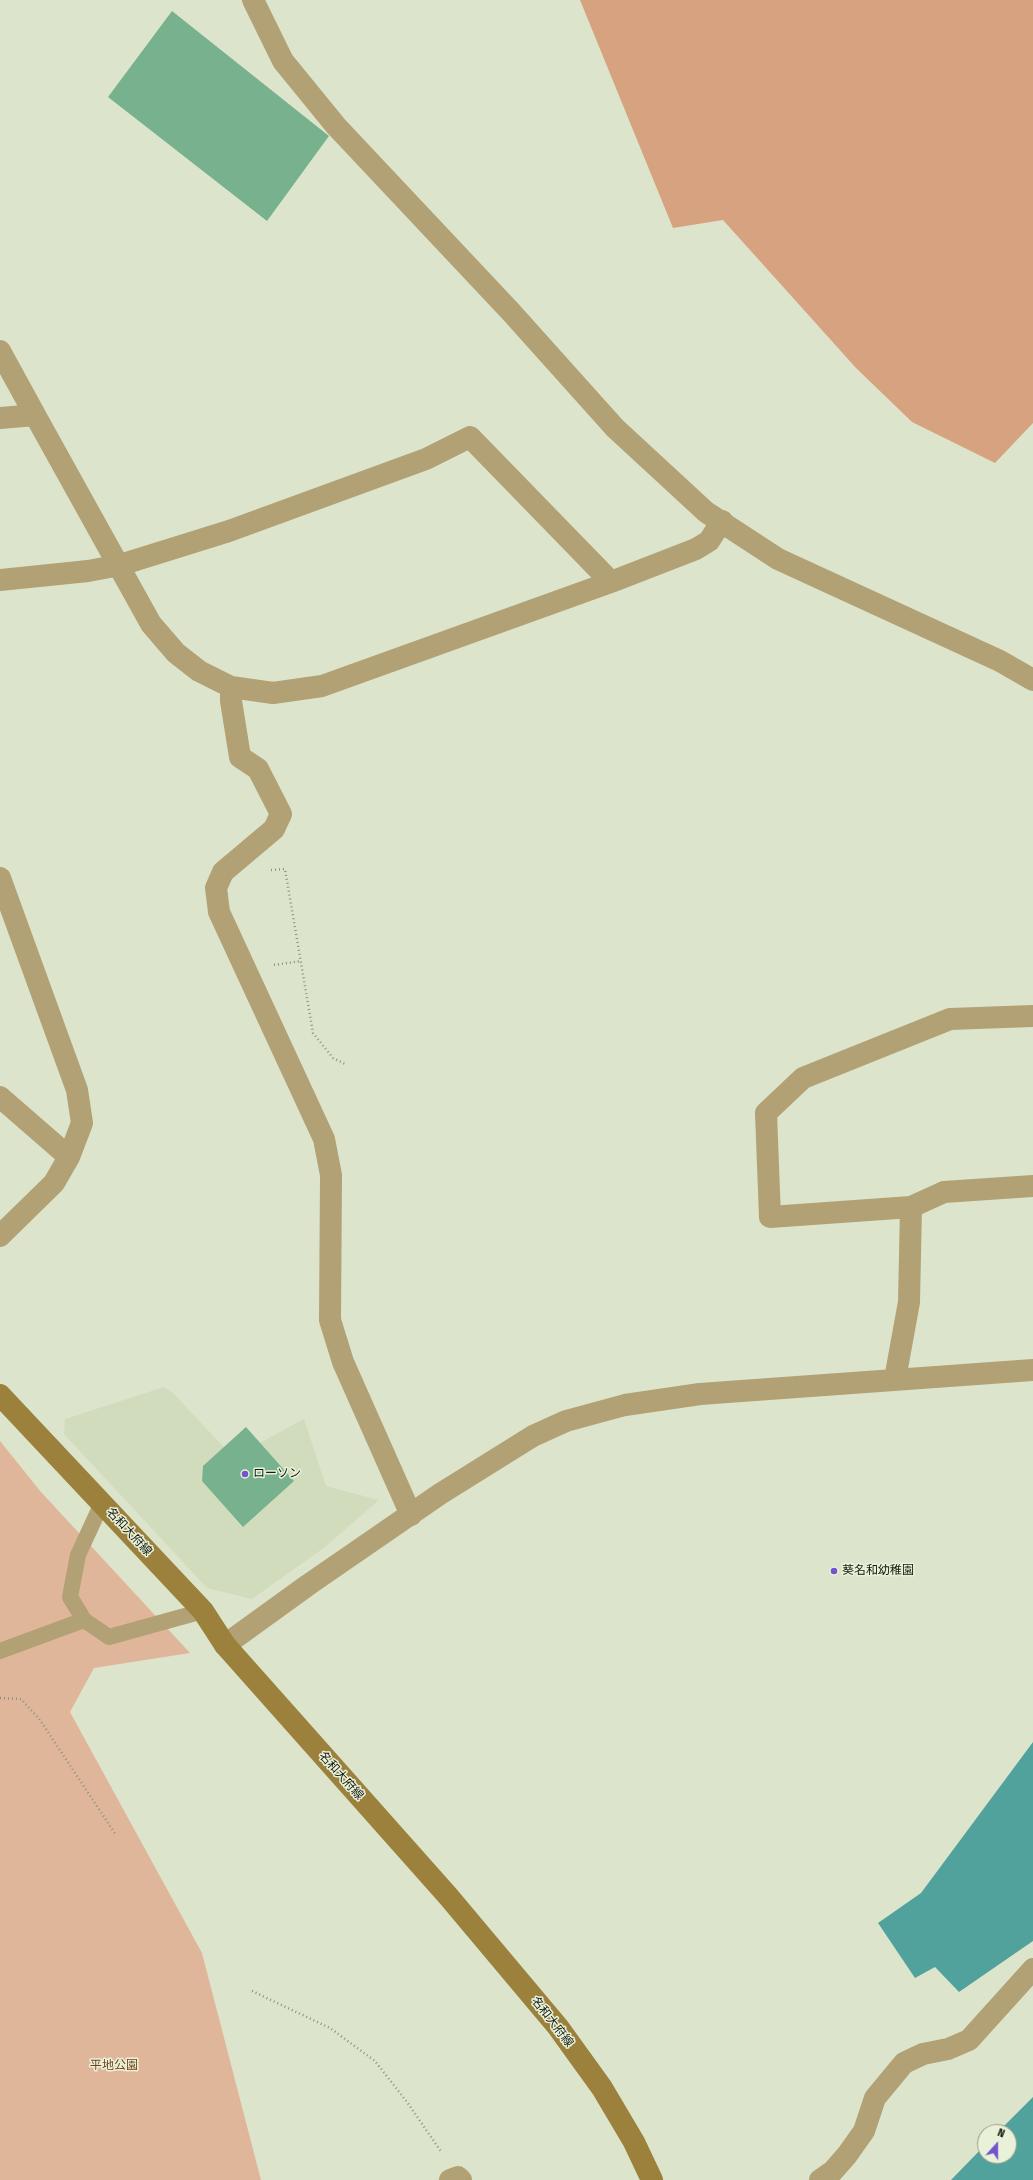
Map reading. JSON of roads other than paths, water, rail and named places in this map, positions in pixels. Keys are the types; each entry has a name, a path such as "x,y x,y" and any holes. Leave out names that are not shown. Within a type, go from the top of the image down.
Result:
{"main road":[{"name":"名和大府線","path":"0,1395 203,1611 225,1645 448,1896 558,2027 602,2088 634,2142 652,2180"}],"street":[{"path":"252,0 283,61 336,126 511,312 615,428 706,512 778,558 1000,661 1033,680"},
{"path":"0,351 120,565 151,624 176,653 199,671 231,687 273,693 322,686 611,582 696,549 709,541 722,521"},
{"path":"0,418 35,415"},
{"path":"0,580 88,571 120,565 229,531 426,459 470,436 611,582"},
{"path":"231,687 231,701 240,757 258,769 281,814 274,829 223,872 216,888 219,912 324,1139 331,1175 330,1320 343,1362 411,1515"},
{"path":"0,878 77,1090 82,1123 68,1158 54,1183 0,1236"},
{"path":"1033,1016 950,1019 803,1078 766,1113 770,1217 910,1208 944,1192 1033,1186"},
{"path":"0,1097 68,1158"},
{"path":"895,1379 909,1302 910,1208"},
{"path":"225,1645 411,1515 533,1436 566,1422 625,1405 700,1394 1033,1370"},
{"path":"820,2180 833,2171 847,2155 864,2131 875,2098 904,2062 923,2054 948,2049 969,2040 1033,1969"}],"lane":[{"path":"102,1503 78,1555 70,1597 84,1620 109,1637 203,1611"},
{"path":"0,1651 84,1620"}],"water":[{"path":"1033,1742 1033,1941 959,1992 935,1967 915,1978 878,1923 921,1893"},
{"path":"1033,2097 1033,2180 951,2180 977,2153 977,2164 1017,2164 1017,2124 1006,2124"}],"place":[{"name":"ローソン","path":"245,1474"},
{"name":"葵名和幼稚園","path":"834,1571"}],"park label":[{"name":"平地公園","path":"114,2066"}]}
